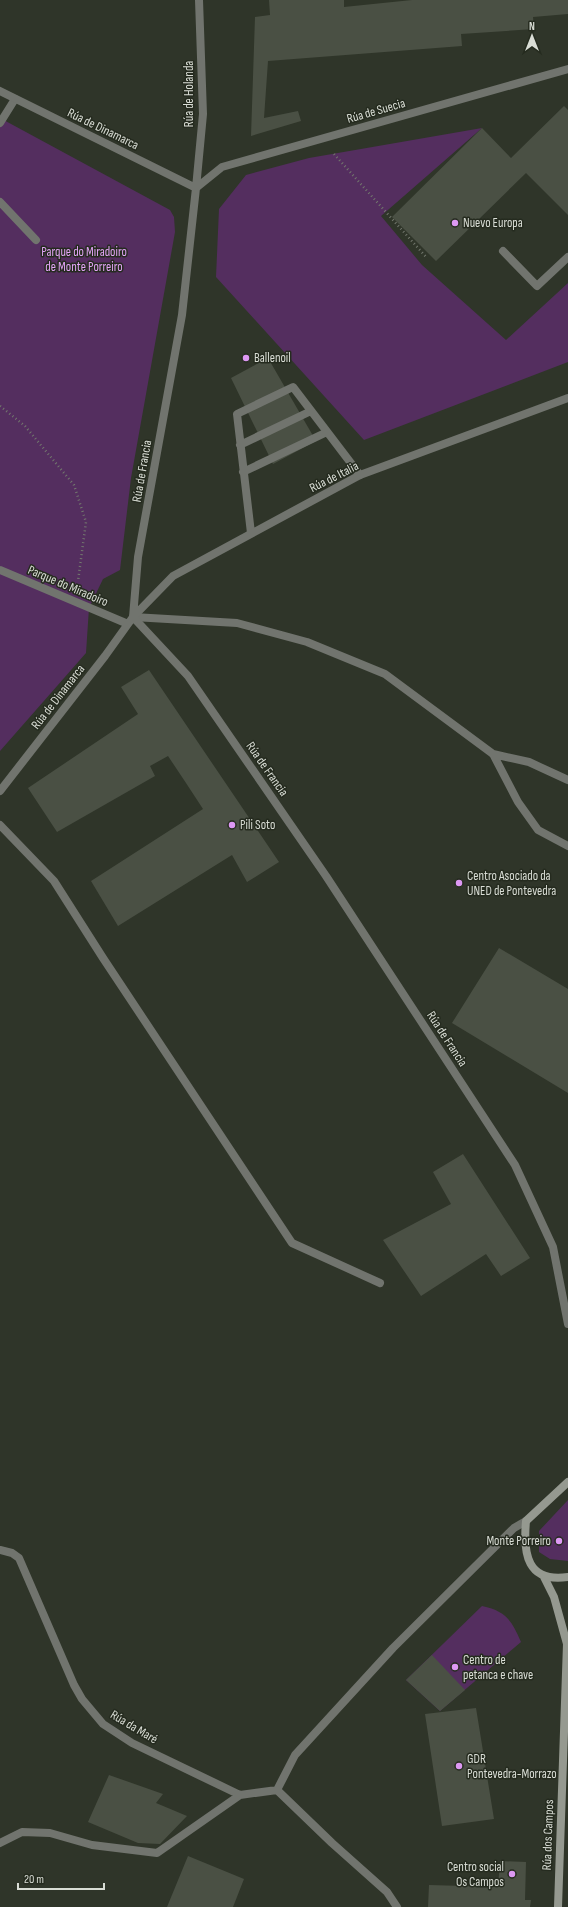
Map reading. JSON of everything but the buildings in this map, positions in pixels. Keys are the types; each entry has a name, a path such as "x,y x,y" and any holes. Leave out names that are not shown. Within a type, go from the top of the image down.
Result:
{"street":[{"name":"Rúa de Holanda","path":"196,188 203,114 199,0"},
{"name":"Rúa de Suecia","path":"196,188 222,167 568,70"},
{"name":"Rúa de Dinamarca","path":"0,91 196,188"},
{"path":"0,123 15,99"},
{"name":"Rúa de Francia","path":"196,188 182,315 138,557 133,617 192,682 326,876 515,1164 552,1247 568,1324"},
{"path":"0,202 36,240"},
{"path":"503,251 536,286 568,258"},
{"path":"251,533 237,414 293,386 360,475"},
{"name":"Rúa de Italia","path":"133,617 173,576 360,475 568,398"},
{"path":"240,445 311,410"},
{"path":"243,472 327,432"},
{"name":"Parque do Miradoiro","path":"0,570 128,624"},
{"name":"Rúa de Dinamarca","path":"0,791 105,656 133,617"},
{"path":"133,617 237,624 307,642 385,674 493,754 529,762 568,780"},
{"path":"493,754 518,802 538,830 568,846"},
{"path":"0,825 54,881 103,958 292,1243 380,1284"},
{"path":"277,1790 295,1754 388,1654 514,1528 526,1521 568,1482"},
{"name":"Rúa dos Campos","path":"526,1521 524,1543 527,1558 536,1571 544,1577 554,1597 567,1643 566,1708 558,1907"},
{"name":"Rúa da Maré","path":"0,1550 12,1553 19,1558 74,1685 91,1711 103,1724 132,1743 240,1795"},
{"path":"544,1577 568,1577"},
{"path":"0,1843 22,1832 50,1833 92,1845 157,1853 240,1795 277,1790"},
{"path":"277,1790 332,1843 387,1892 397,1907"}],"path":[{"path":"332,152 427,258"},
{"path":"0,406 25,426 74,485 86,522 81,567 73,601"}],"green space":[{"name":"Parque do Miradoiro de Monte Porreiro","path":"0,118 170,210 174,217 175,232 131,478 120,570 103,579 89,608 86,653 0,751"},
{"path":"482,128 381,216 422,265 506,340 568,283 568,362 364,440 216,277 219,209 246,175 309,158"},
{"path":"568,1500 568,1561 550,1559 539,1552 539,1531"},
{"name":"Centro de petanca e chave","path":"482,1606 503,1614 511,1623 521,1642 440,1711 406,1680"}],"place":[{"name":"Nuevo Europa","path":"455,223"},
{"name":"Ballenoil","path":"246,358"},
{"name":"Pili Soto","path":"232,825"},
{"name":"Centro Asociado da UNED de Pontevedra","path":"459,883"},
{"name":"Monte Porreiro","path":"559,1541"},
{"name":"Centro de petanca e chave","path":"455,1667"},
{"name":"GDR Pontevedra-Morrazo","path":"459,1766"},
{"name":"Centro social Os Campos","path":"512,1874"}]}
